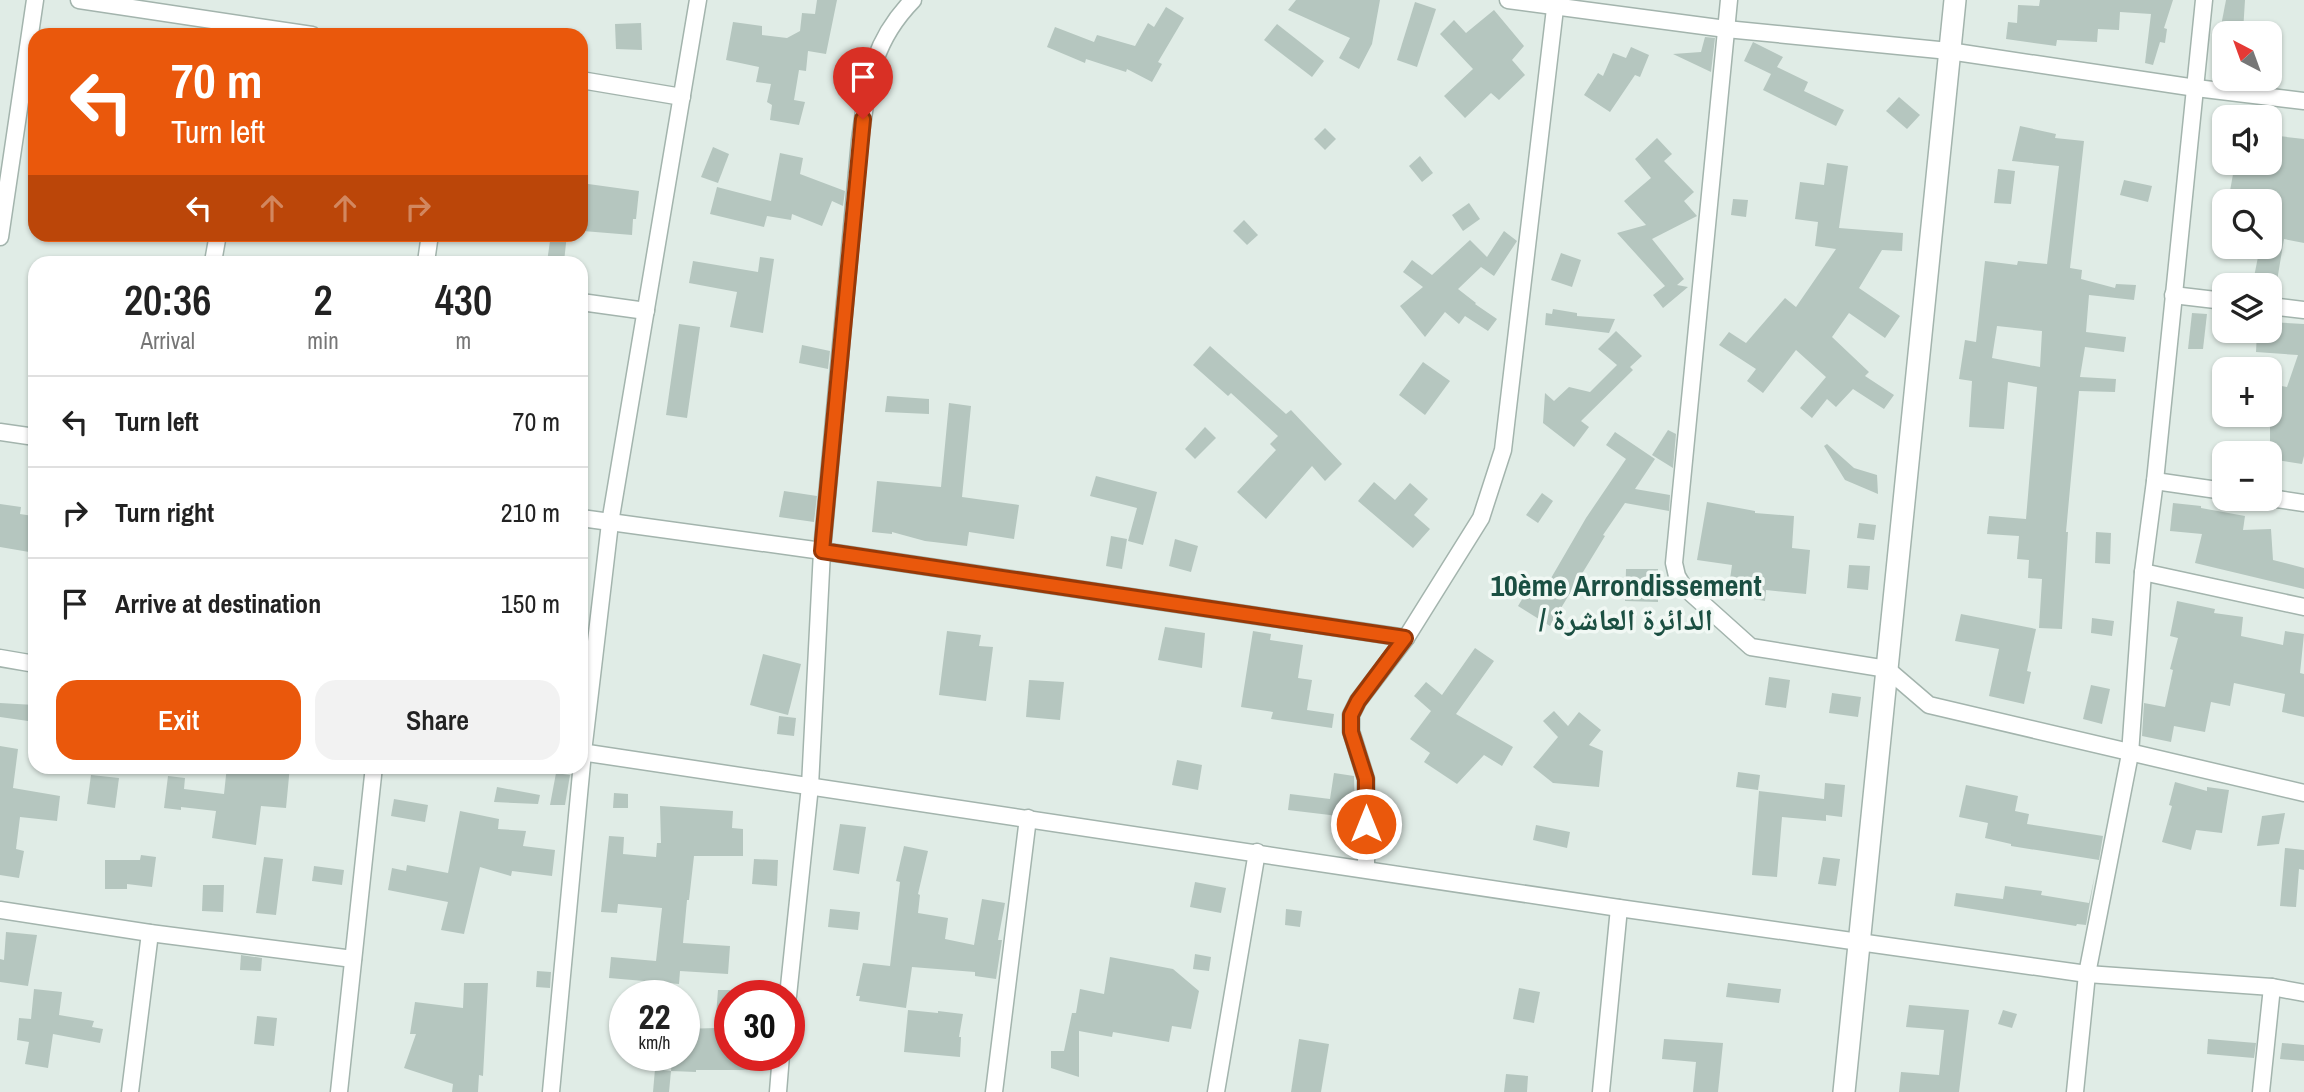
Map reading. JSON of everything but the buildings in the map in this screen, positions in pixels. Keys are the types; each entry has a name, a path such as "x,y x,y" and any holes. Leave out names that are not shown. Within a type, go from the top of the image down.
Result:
{"street":[{"path":"31,28 35,0"},
{"path":"79,0 237,28"},
{"path":"588,703 610,523 698,0"},
{"path":"790,980 810,786 822,551 860,140 869,78 877,53 895,18 913,0"},
{"path":"1508,0 1556,3 1726,29 1949,51 2196,88 2304,101"},
{"path":"1729,0 1674,564 1683,586 1751,646 1887,669 1929,705 2304,793"},
{"path":"1844,1092 1955,0"},
{"path":"2075,1092 2087,974 2130,754 2143,572 2155,481 2204,0"},
{"path":"1366,869 1366,779 1351,732 1351,715 1358,701 1405,638 1482,518 1503,450 1556,3"},
{"path":"1,229 28,47"},
{"path":"588,81 682,97"},
{"path":"2173,295 2212,300"},
{"path":"588,303 646,311"},
{"path":"2282,307 2304,310"},
{"path":"0,432 28,436"},
{"path":"2155,481 2212,489"},
{"path":"2282,500 2304,503"},
{"path":"588,519 822,551 1405,638"},
{"path":"2143,572 2304,607"},
{"path":"0,658 28,662"},
{"path":"588,753 1619,908 2087,974 2272,987 2304,993"},
{"path":"339,1092 373,774"},
{"path":"551,1092 580,774"},
{"path":"994,1092 1028,818"},
{"path":"1216,1092 1257,852"},
{"path":"1601,1092 1619,908"},
{"path":"0,910 150,933 354,959"},
{"path":"130,1092 150,933"},
{"path":"2261,1092 2272,987"},
{"path":"778,1092 780,1071"}],"district":[{"name":"10ème Arrondissement / الدائرة العاشرة","path":"1626,603"}],"route":[{"path":"863,119 822,551 1405,638 1358,701 1351,715 1351,732 1366,779 1366,824"}]}
